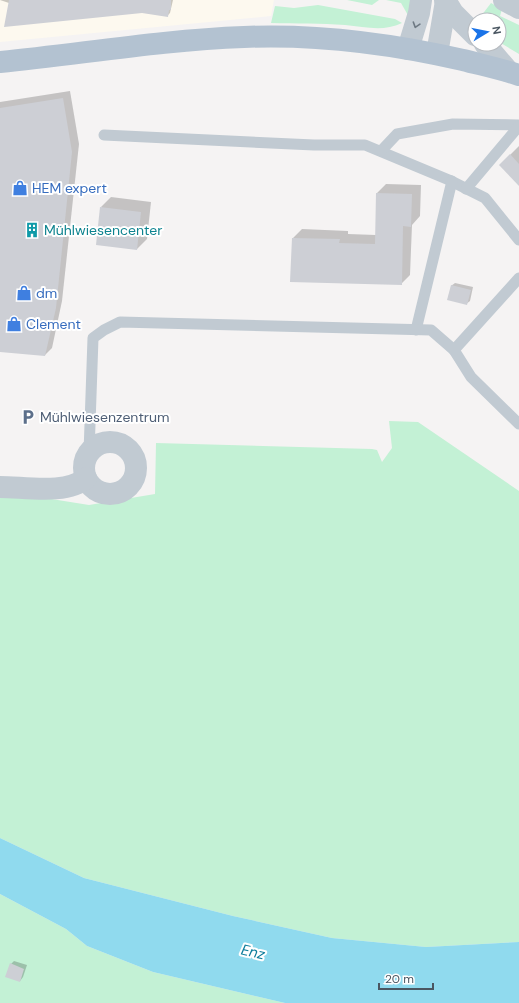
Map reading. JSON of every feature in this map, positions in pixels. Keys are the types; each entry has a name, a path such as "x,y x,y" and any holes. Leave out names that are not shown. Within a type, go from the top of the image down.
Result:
{"main road":[{"path":"5,62 142,45 244,36 299,37 408,49 437,54 513,73"}],"street":[{"path":"408,49 419,13 421,0"},
{"path":"504,0 519,8"},
{"path":"452,5 467,25"},
{"path":"437,54 452,5"},
{"path":"493,52 513,73"},
{"path":"110,442 118,443 132,453 136,461 137,470 135,478 130,486 123,492 106,494 98,492 90,486 86,478 85,462 89,452 101,443 110,442"},
{"path":"0,487 63,489 74,487 86,478"}],"lane":[{"path":"381,151 397,134 453,124 519,126"},
{"path":"466,189 519,126"},
{"path":"104,135 314,145 365,145 452,181 485,198 519,240"},
{"path":"416,330 452,181"},
{"path":"454,350 519,278"},
{"path":"89,452 92,416 93,338 104,330 120,322 431,330 454,350 471,377 519,424"}],"shaded area":[{"path":"0,0 274,0 271,16 0,42"}],"green space":[{"path":"347,0 379,0 372,5"},
{"path":"386,0 415,0 409,17 401,3"},
{"path":"491,3 502,9 501,12 484,12"},
{"path":"318,5 395,19 402,23 395,26 374,28 336,24 271,23 275,6 294,8"},
{"path":"507,19 519,25 519,54 507,47"},
{"path":"389,421 418,422 519,491 519,942 426,947 332,938 233,916 84,878 0,838 0,495 39,497 89,505 155,494 156,443 372,449 377,450 382,462 392,448"},
{"path":"0,894 66,929 87,946 153,972 285,1003 0,1003"}],"water":[{"name":"Enz","path":"0,838 84,878 233,916 332,938 426,947 519,942 519,1003 285,1003 153,972 87,946 66,929 0,894"}],"building":[{"path":"9,0 171,0 171,10 169,10 168,17 142,13 4,27"},
{"name":"Mühlwiesencenter","path":"63,98 72,152 56,308 45,356 0,352 0,108"},
{"path":"510,154 519,164 519,186 499,165"},
{"path":"376,193 412,194 411,227 403,226 402,285 290,282 292,238 340,239 339,243 375,244"},
{"path":"100,207 141,212 137,250 96,245"},
{"path":"451,285 471,290 467,305 447,300"},
{"path":"10,963 24,969 20,982 5,977"}],"place":[{"name":"HEM expert","path":"20,188"},
{"name":"Mühlwiesencenter","path":"32,230"},
{"name":"dm","path":"24,293"},
{"name":"Clement","path":"14,324"},
{"name":"Mühlwiesenzentrum","path":"28,417"}]}
